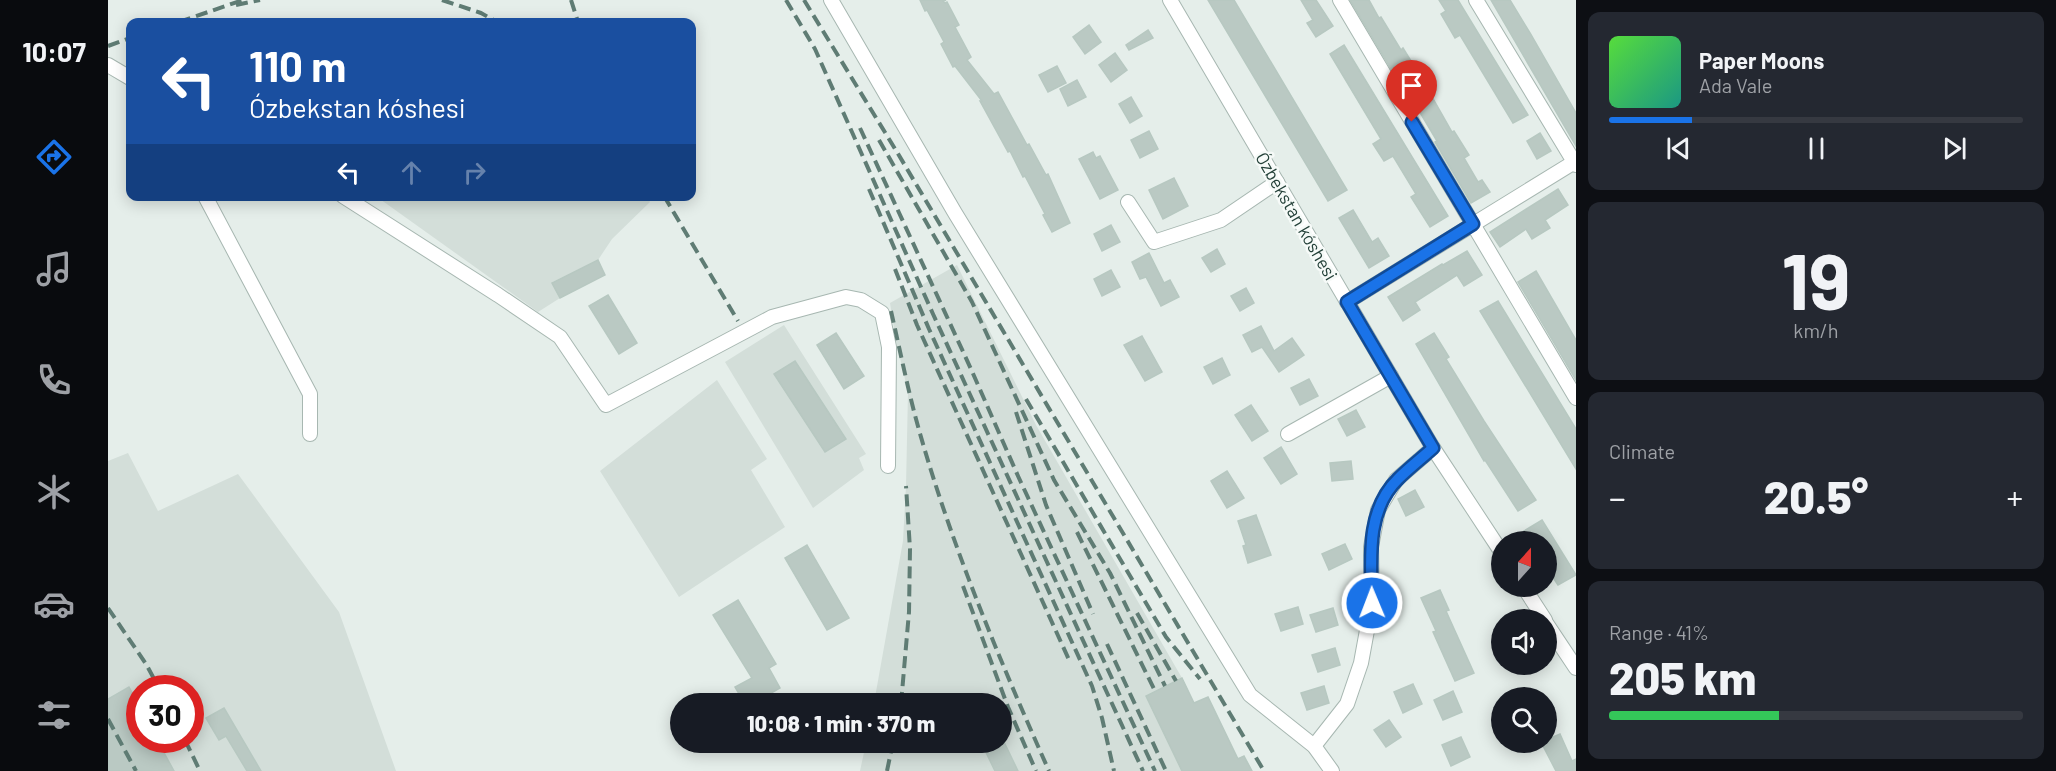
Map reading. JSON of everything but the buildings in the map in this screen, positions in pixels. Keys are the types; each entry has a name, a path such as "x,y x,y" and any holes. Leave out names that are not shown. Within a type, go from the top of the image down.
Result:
{"street":[{"path":"831,0 955,213 1250,695 1314,746 1332,771"},
{"name":"Ózbekstan kóshesi","path":"1170,0 1433,448 1491,536"},
{"path":"1340,0 1576,398"},
{"path":"1347,302 1575,163 1476,0"},
{"path":"108,64 126,75"},
{"path":"1128,202 1154,242 1221,220 1277,182"},
{"path":"208,201 310,394 309,434"},
{"path":"351,201 560,337 606,405 772,317 846,297 861,300 882,313 889,347 888,466"},
{"path":"1288,434 1391,376"},
{"path":"1314,746 1347,704 1361,663 1372,603 1371,546 1378,510 1396,480 1433,448"},
{"path":"1557,638 1575,665"}],"shaded area":[{"path":"383,201 649,201 612,239 598,260 553,282 560,298 538,312"},
{"path":"957,265 1036,425 1182,678 1194,703 1208,697 1237,758 1244,756 1252,771 860,771 864,753 1012,753 1012,693 876,693 903,541 906,486 908,392 890,303"},
{"path":"784,325 866,454 859,458 864,470 813,508 725,362"},
{"path":"717,380 767,459 751,470 785,527 679,597 600,471"},
{"path":"128,453 158,511 238,474 339,612 396,771 108,771 108,461"}],"railway":[{"path":"191,18 243,0"},
{"path":"236,5 260,0"},
{"path":"442,0 490,18"},
{"path":"571,0 577,18"},
{"path":"786,0 815,49 933,314 1143,771"},
{"path":"804,0 897,152 1264,771"},
{"path":"108,46 126,39"},
{"path":"860,128 1155,771"},
{"path":"879,140 972,302 1054,480 1110,573 1165,686"},
{"path":"869,189 929,329 1092,686 1114,771"},
{"path":"667,201 738,321"},
{"path":"895,269 917,325 1070,662"},
{"path":"891,311 915,415 946,517 995,646 1049,771"},
{"path":"1026,399 1166,637 1200,679"},
{"path":"1016,412 1046,505 1093,614"},
{"path":"902,693 909,612 910,549 906,486"},
{"path":"1077,532 1155,691"},
{"path":"963,586 1008,707 1036,771"},
{"path":"108,608 152,675"},
{"path":"1137,613 1176,681"},
{"path":"1107,644 1166,771"},
{"path":"108,719 136,771"},
{"path":"191,753 200,771"},
{"path":"887,771 891,753"}],"route":[{"path":"1372,603 1371,546 1378,510 1396,480 1433,448 1347,302 1473,224 1412,122"}]}
